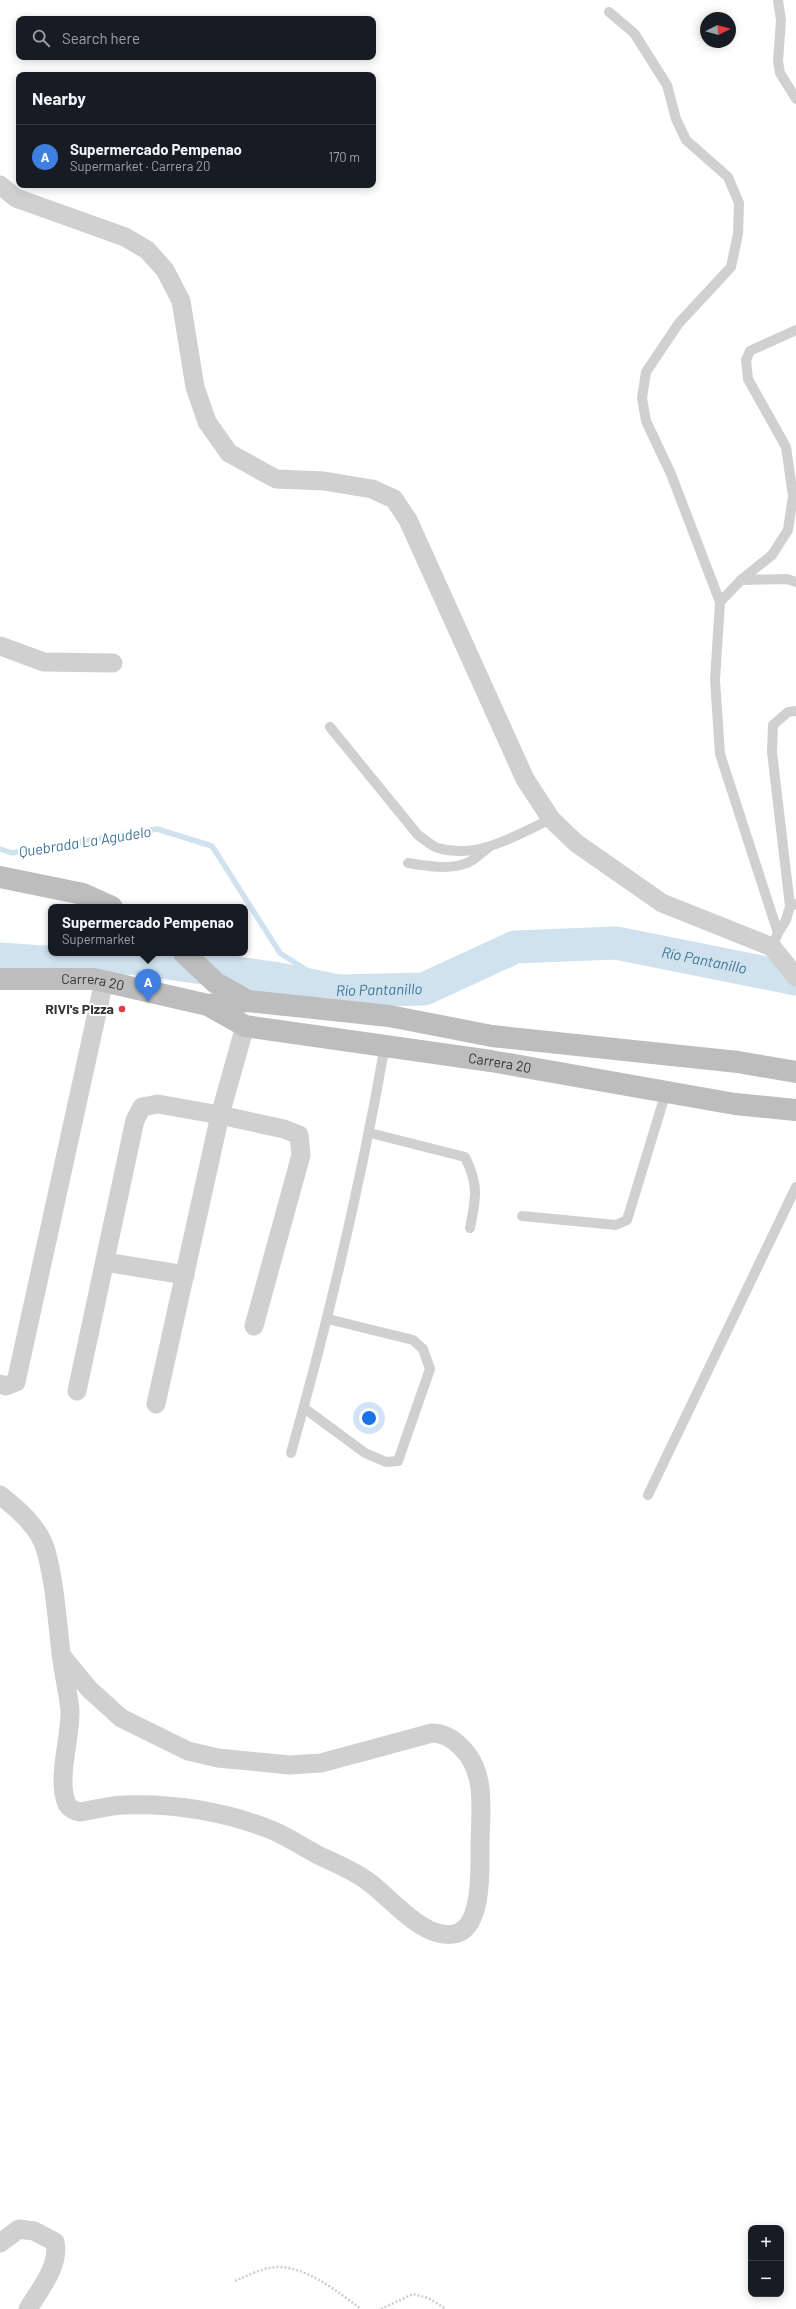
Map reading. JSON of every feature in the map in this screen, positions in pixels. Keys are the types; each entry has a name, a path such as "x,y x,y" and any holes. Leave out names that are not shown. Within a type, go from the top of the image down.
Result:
{"main road":[{"path":"0,877 83,894 105,904"},
{"path":"187,956 216,983 248,1001"},
{"name":"Carrera 20","path":"0,979 104,981 208,1005 245,1026 491,1061 735,1104 796,1110"},
{"name":"Carrera 20","path":"208,1005 248,1001 389,1016 492,1036 738,1062 796,1072"}],"street":[{"path":"0,185 16,198 125,237 147,250 165,270 181,301 197,394 207,422 229,453 276,479 324,481 372,489 394,499 408,520 525,779 551,819 576,843 662,903 777,946 796,977"},
{"path":"0,646 44,662 113,664"},
{"path":"0,1384 6,1386 16,1382 104,981"},
{"path":"156,1404 220,1115 245,1026"},
{"path":"77,1391 135,1120 142,1107 158,1104 220,1115 284,1129 299,1135 301,1155 254,1326"},
{"path":"105,1262 185,1275"},
{"path":"0,1495 33,1525 46,1550 54,1594 61,1655 70,1711 64,1792 68,1805 73,1810 80,1812 124,1805 158,1806 233,1816 275,1832 365,1879 425,1929 439,1934 455,1934 466,1928 472,1916 480,1892 480,1791 475,1764 468,1753 457,1742 445,1734 432,1733 321,1763 289,1765 218,1758 188,1751 121,1718 89,1689 61,1655"},
{"path":"0,2243 19,2229 34,2231 55,2242 57,2252 55,2263 28,2309"}],"lane":[{"path":"778,0 781,20 778,61 780,73 796,99"},
{"path":"609,12 634,33 667,85 676,119 686,140 728,177 739,203 738,234 731,267 679,323 646,372 642,398 646,421 674,481 720,602 715,680 720,754 777,946"},
{"path":"720,602 741,580 772,555 788,530 792,496 786,447 748,379 746,360 750,351 796,330"},
{"path":"741,580 786,579 796,582"},
{"path":"777,946 793,905 772,752 774,725 788,712 796,711"},
{"path":"330,727 418,835 437,847 455,851 488,848"},
{"path":"408,863 425,866 447,866 468,863 488,848 551,819"},
{"path":"291,1453 328,1319 370,1133 386,1045"},
{"path":"522,1216 616,1225 626,1220 666,1092"},
{"path":"370,1133 465,1157 474,1174 476,1196 470,1228"},
{"path":"648,1495 796,1187"},
{"path":"304,1408 365,1453 386,1462 398,1461 430,1369 423,1348 413,1340 328,1319"}],"path":[{"path":"235,2281 262,2270 281,2267 298,2271 334,2289 361,2309"},
{"path":"381,2309 413,2294 428,2298 446,2309"}],"waterway":[{"name":"Quebrada La Agudelo","path":"0,849 12,853 157,829 212,846 280,953 339,991"},
{"name":"Río Pantanillo","path":"0,959 43,962 132,958 273,978 339,991 424,989 515,947 616,943 796,979"}],"place":[{"name":"Supermercado Pempenao","path":"148,1002"},
{"name":"RIVI's Pizza","path":"122,1009"}]}
